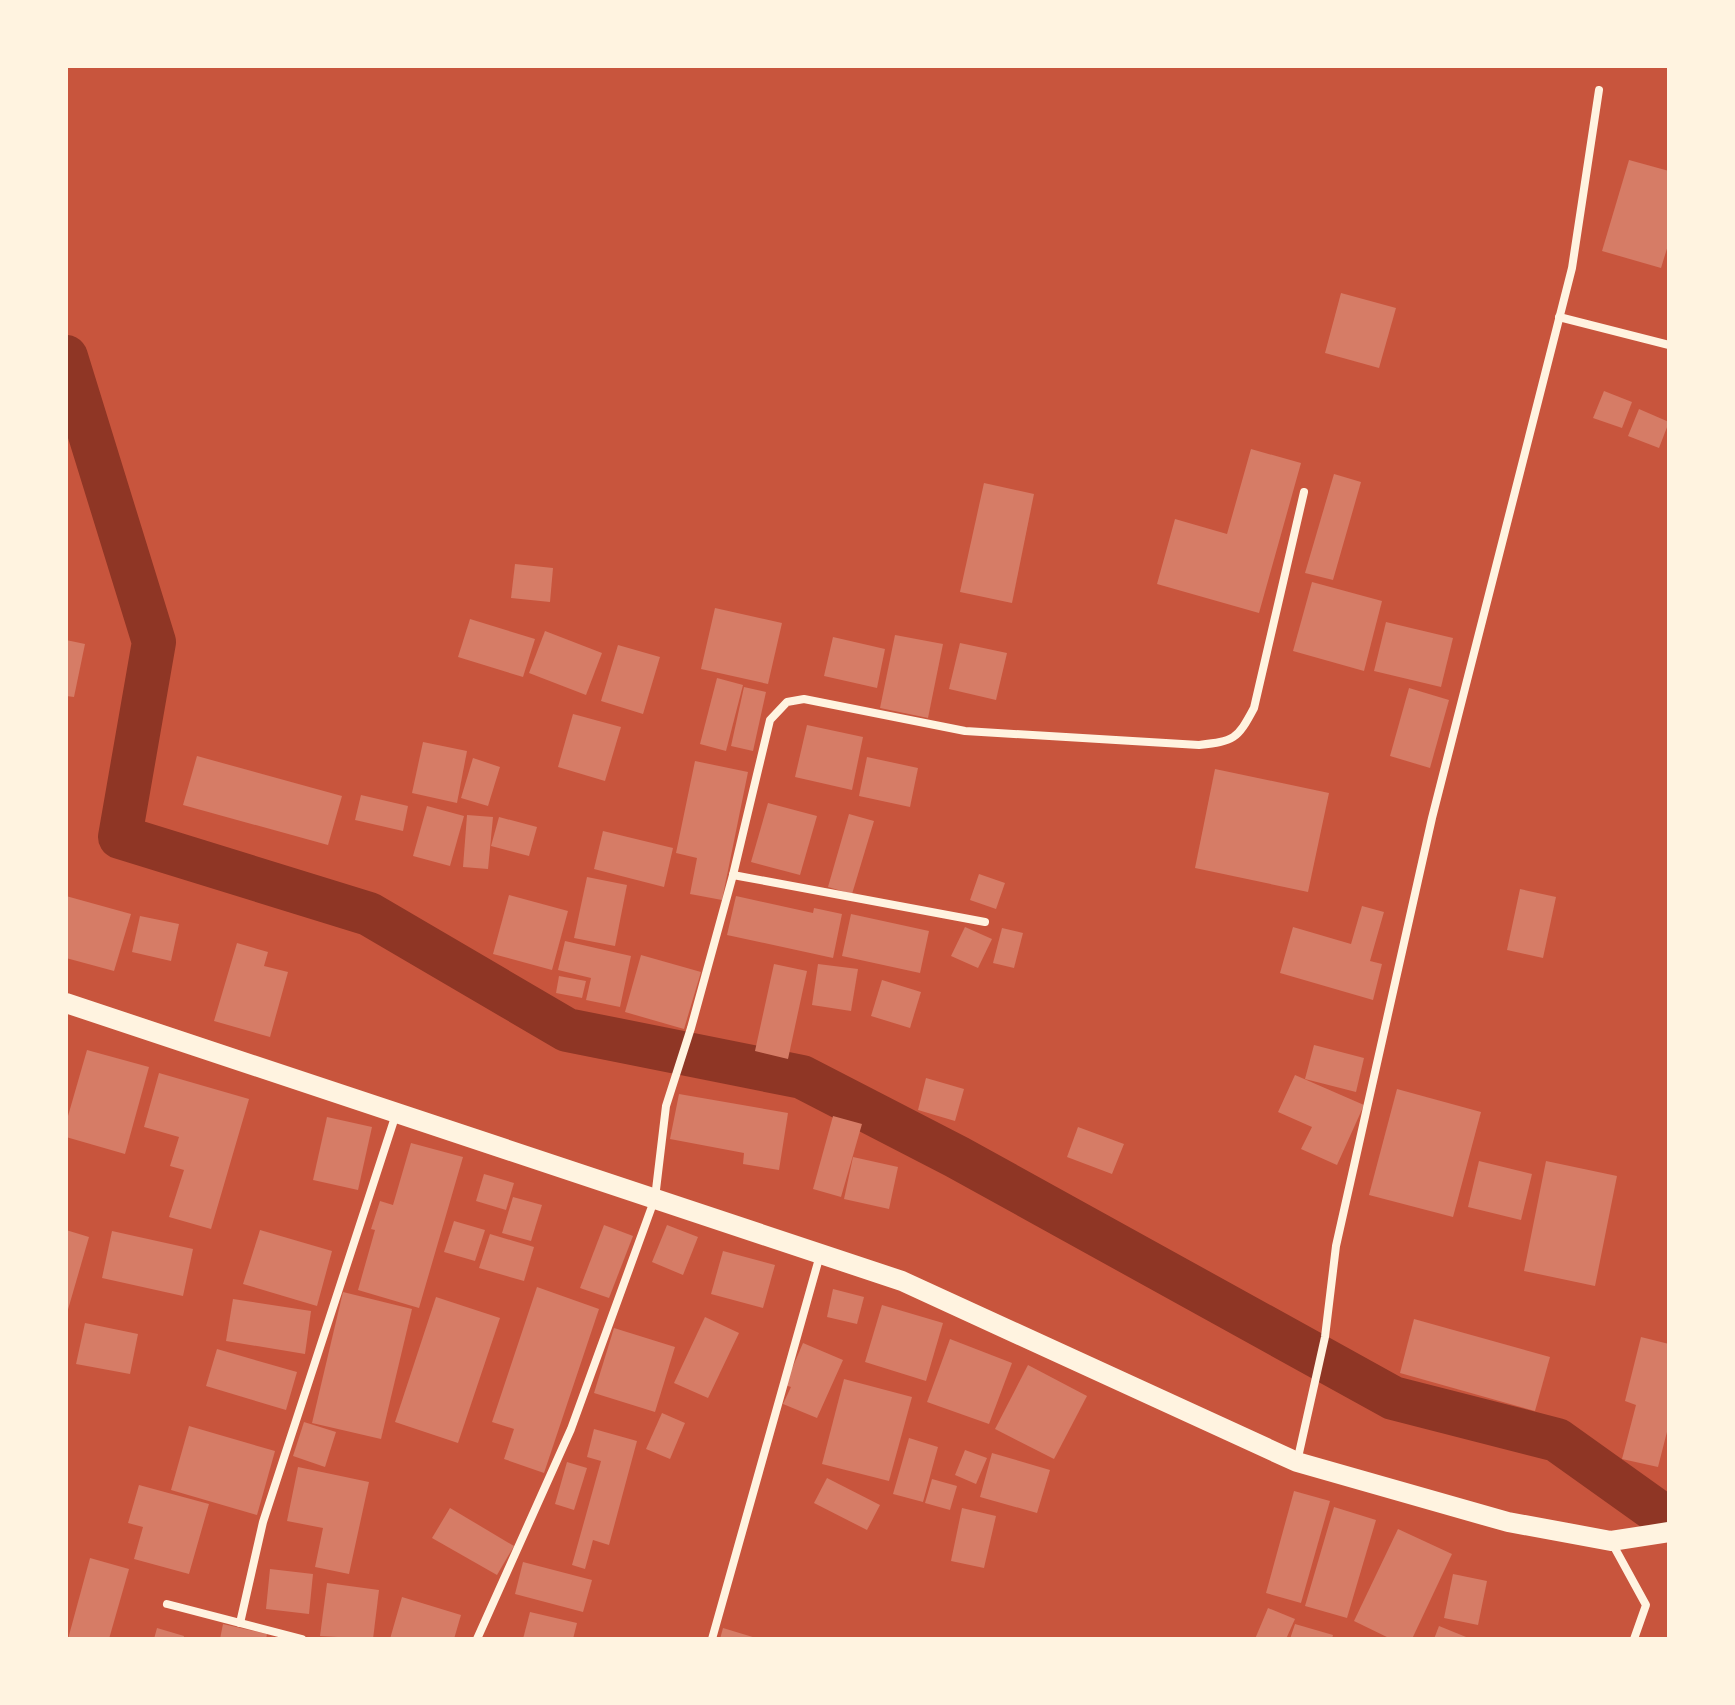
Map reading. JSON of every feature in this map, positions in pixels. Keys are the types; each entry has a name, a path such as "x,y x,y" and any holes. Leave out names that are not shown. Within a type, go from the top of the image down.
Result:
{"main road":[{"path":"66,1003 902,1281 1297,1462 1508,1522 1611,1541 1669,1532"}],"street":[{"path":"1297,1462 1325,1337 1336,1246 1432,818 1572,268 1599,90"},
{"path":"1559,317 1669,345"},
{"path":"477,1639 571,1429 655,1198 666,1106 733,875 770,720 787,702 804,699 965,731 1199,745 1228,742 1254,708 1304,492"},
{"path":"733,875 985,922"},
{"path":"240,1623 263,1522 397,1113"},
{"path":"712,1639 821,1254"},
{"path":"1611,1541 1646,1605 1634,1639"},
{"path":"167,1604 302,1639"}],"building":[{"path":"1629,160 1669,171 1669,242 1661,268 1602,251"},
{"path":"1341,293 1396,308 1379,368 1325,353"},
{"path":"1604,391 1632,402 1622,428 1593,418"},
{"path":"1639,409 1669,422 1659,448 1628,436"},
{"path":"1251,449 1301,463 1259,613 1157,584 1175,519 1227,534"},
{"path":"1334,474 1361,482 1333,580 1305,573"},
{"path":"984,483 1034,494 1012,603 960,592"},
{"path":"515,564 553,568 550,602 511,598"},
{"path":"1312,582 1382,601 1364,671 1293,651"},
{"path":"715,608 782,623 768,684 701,669"},
{"path":"470,619 535,639 523,677 458,657"},
{"path":"1386,622 1453,638 1441,687 1374,671"},
{"path":"545,631 602,653 586,695 529,673"},
{"path":"895,635 943,644 928,718 880,708"},
{"path":"833,637 885,649 877,688 824,676"},
{"path":"66,640 85,644 74,697 66,696"},
{"path":"960,643 1007,653 996,700 949,689"},
{"path":"618,645 660,657 643,714 601,701"},
{"path":"717,678 743,685 726,751 700,744"},
{"path":"744,687 766,692 753,751 731,746"},
{"path":"1409,688 1449,700 1430,768 1390,756"},
{"path":"573,714 621,727 605,781 558,767"},
{"path":"807,725 863,737 852,790 795,777"},
{"path":"423,742 467,751 457,803 412,793"},
{"path":"197,756 342,796 328,845 183,805"},
{"path":"867,757 918,768 910,807 859,796"},
{"path":"473,758 500,767 488,806 461,798"},
{"path":"695,761 748,772 722,900 690,894 697,858 676,853"},
{"path":"1215,769 1329,793 1308,892 1195,868"},
{"path":"361,795 408,806 403,831 355,820"},
{"path":"768,803 817,816 800,875 751,862"},
{"path":"427,806 464,816 450,866 413,856"},
{"path":"849,814 874,821 852,894 828,887"},
{"path":"467,815 493,817 488,869 463,867"},
{"path":"499,817 537,827 529,856 491,846"},
{"path":"603,831 673,848 664,887 594,869"},
{"path":"979,874 1005,883 996,909 970,900"},
{"path":"587,877 627,885 615,946 574,938"},
{"path":"1520,889 1556,897 1543,958 1507,950"},
{"path":"509,895 568,911 552,970 493,954"},
{"path":"66,896 131,914 114,971 66,958"},
{"path":"736,896 813,913 814,908 842,914 833,958 727,935"},
{"path":"1362,906 1384,912 1370,961 1382,964 1373,1000 1280,973 1293,927 1351,944"},
{"path":"851,914 929,931 920,973 842,956"},
{"path":"140,916 179,924 171,961 132,952"},
{"path":"965,927 992,939 978,968 951,956"},
{"path":"1002,928 1023,933 1014,968 993,963"},
{"path":"565,941 631,956 620,1007 586,1000 591,978 558,970"},
{"path":"237,943 268,952 264,966 288,972 270,1037 214,1021"},
{"path":"641,955 701,972 684,1029 625,1012"},
{"path":"774,964 807,971 788,1059 755,1051"},
{"path":"818,964 858,969 851,1011 812,1005"},
{"path":"559,976 586,981 582,998 556,993"},
{"path":"882,980 921,992 910,1028 871,1016"},
{"path":"1314,1045 1364,1058 1356,1092 1305,1079"},
{"path":"87,1050 149,1067 125,1154 66,1137 66,1123"},
{"path":"159,1073 249,1099 211,1229 169,1217 184,1170 170,1166 179,1137 144,1127"},
{"path":"1295,1075 1364,1105 1337,1165 1301,1149 1312,1127 1278,1112"},
{"path":"926,1078 964,1089 955,1121 918,1110"},
{"path":"1397,1089 1481,1112 1453,1217 1369,1195"},
{"path":"679,1094 788,1113 779,1170 743,1164 744,1153 670,1139"},
{"path":"833,1116 862,1124 841,1197 813,1189"},
{"path":"327,1117 372,1127 358,1190 313,1180"},
{"path":"1078,1127 1124,1144 1112,1174 1067,1157"},
{"path":"411,1143 463,1157 419,1308 358,1290 380,1201 393,1205"},
{"path":"853,1157 898,1167 889,1209 844,1199"},
{"path":"1479,1161 1532,1174 1521,1220 1468,1207"},
{"path":"1546,1161 1617,1176 1595,1286 1524,1271"},
{"path":"484,1174 514,1183 506,1210 476,1201"},
{"path":"513,1197 542,1205 531,1241 502,1233"},
{"path":"454,1221 485,1230 475,1261 444,1252"},
{"path":"604,1225 633,1236 609,1298 580,1288"},
{"path":"667,1225 698,1237 683,1275 652,1262"},
{"path":"66,1230 89,1237 67,1313 66,1313"},
{"path":"260,1230 332,1251 317,1306 243,1284"},
{"path":"112,1231 193,1249 183,1296 102,1278"},
{"path":"490,1234 534,1247 524,1281 479,1268"},
{"path":"723,1251 775,1265 763,1308 711,1294"},
{"path":"537,1287 599,1309 544,1473 504,1459 514,1429 492,1422"},
{"path":"833,1289 864,1297 857,1324 827,1317"},
{"path":"343,1292 412,1309 381,1439 312,1423"},
{"path":"436,1297 500,1318 458,1443 395,1422"},
{"path":"233,1299 311,1311 305,1354 226,1341"},
{"path":"882,1305 943,1323 926,1381 865,1362"},
{"path":"705,1317 739,1333 708,1398 674,1383"},
{"path":"1414,1319 1550,1357 1535,1411 1400,1373"},
{"path":"85,1323 138,1334 130,1374 76,1364"},
{"path":"614,1328 675,1347 655,1412 594,1393"},
{"path":"1641,1337 1669,1344 1669,1424 1658,1467 1622,1459 1636,1405 1625,1401"},
{"path":"950,1339 1012,1363 989,1424 927,1402"},
{"path":"803,1343 843,1360 817,1418 783,1404 791,1387 785,1385"},
{"path":"217,1349 297,1372 286,1410 206,1386"},
{"path":"1028,1365 1087,1396 1054,1459 995,1429"},
{"path":"844,1379 912,1397 889,1481 822,1464"},
{"path":"662,1413 685,1423 670,1459 646,1449"},
{"path":"304,1422 336,1432 325,1467 293,1456"},
{"path":"189,1426 275,1451 257,1515 171,1490"},
{"path":"594,1429 637,1441 609,1545 593,1540 585,1569 572,1565 601,1461 587,1457"},
{"path":"909,1438 938,1447 923,1502 893,1494"},
{"path":"965,1450 987,1458 976,1484 955,1475"},
{"path":"992,1453 1050,1470 1037,1513 980,1497"},
{"path":"567,1462 587,1468 574,1510 555,1504"},
{"path":"298,1467 369,1482 349,1574 315,1567 323,1528 287,1521"},
{"path":"827,1478 880,1505 867,1530 814,1503"},
{"path":"932,1479 957,1486 950,1510 925,1503"},
{"path":"139,1485 209,1504 189,1574 134,1559 143,1527 128,1523"},
{"path":"1294,1491 1330,1501 1301,1603 1266,1593"},
{"path":"1334,1507 1376,1520 1347,1618 1305,1606"},
{"path":"450,1508 514,1546 497,1575 432,1538"},
{"path":"962,1508 996,1516 984,1568 951,1561"},
{"path":"1398,1529 1452,1554 1412,1639 1391,1639 1354,1621"},
{"path":"90,1558 129,1569 109,1639 68,1639"},
{"path":"523,1562 592,1580 583,1612 515,1594"},
{"path":"270,1569 313,1574 309,1614 266,1609"},
{"path":"1453,1574 1487,1581 1478,1625 1444,1618"},
{"path":"327,1583 379,1590 373,1639 320,1636"},
{"path":"402,1597 461,1615 454,1639 390,1639"},
{"path":"1268,1608 1295,1619 1286,1639 1255,1639"},
{"path":"530,1612 577,1623 573,1639 523,1639"},
{"path":"223,1624 267,1634 266,1639 220,1639"},
{"path":"1295,1624 1333,1635 1332,1639 1290,1639"},
{"path":"1439,1626 1471,1639 1434,1639"},
{"path":"157,1628 184,1636 183,1639 154,1639"},
{"path":"723,1628 756,1638 756,1639 720,1639"}],"waterway":[{"path":"66,357 154,642 120,837 369,914 567,1030 802,1077 957,1157 1393,1398 1557,1440 1669,1520"}]}
